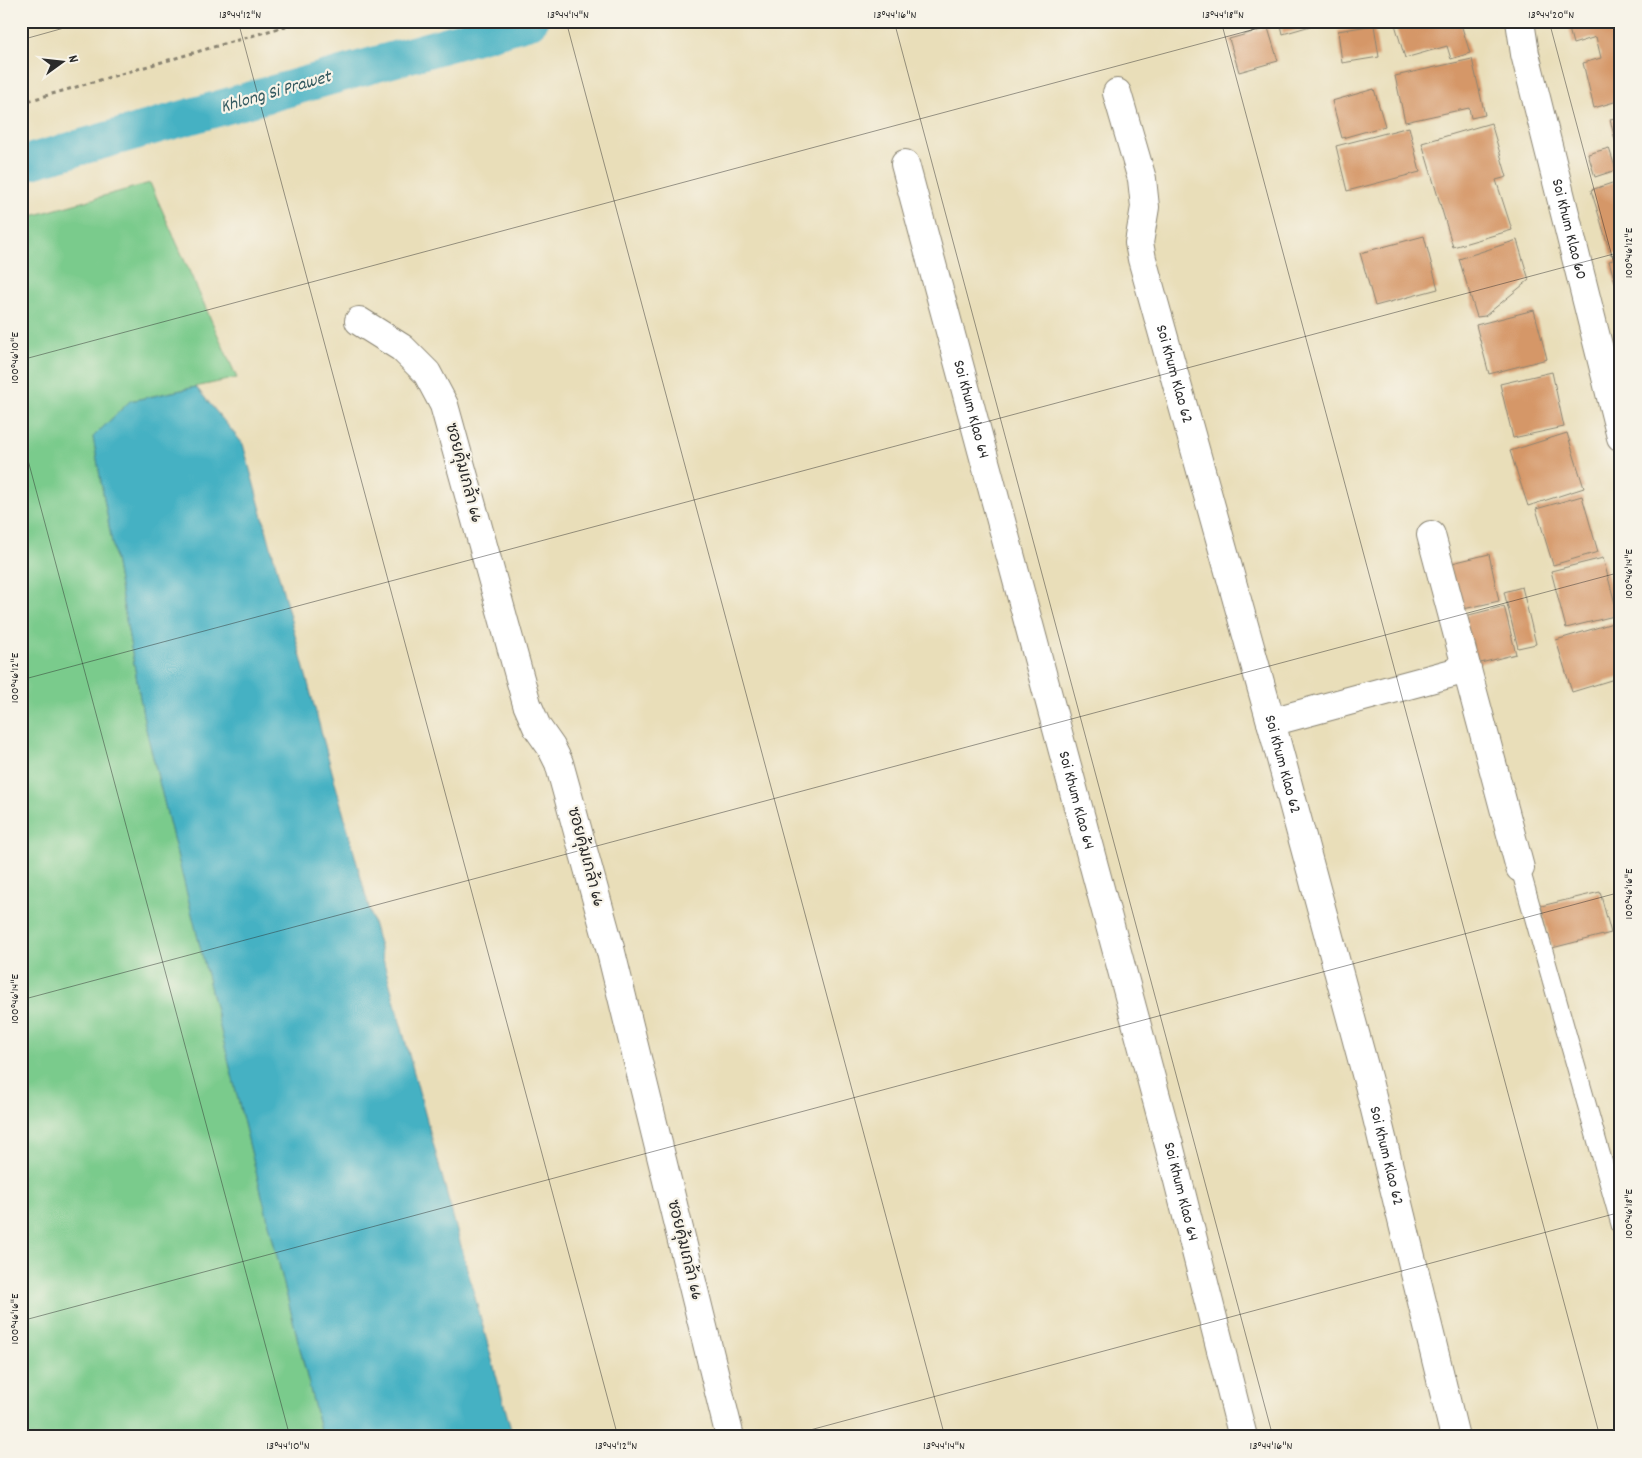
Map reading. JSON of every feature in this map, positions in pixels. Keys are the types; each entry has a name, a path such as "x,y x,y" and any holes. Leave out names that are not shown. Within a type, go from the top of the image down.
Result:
{"street":[{"name":"Soi Khum Klao 60","path":"1520,21 1525,54 1621,437"},
{"name":"Soi Khum Klao 62","path":"1117,93 1142,179 1145,207 1139,243 1142,260 1271,722 1369,1085 1455,1437"},
{"name":"Soi Khum Klao 64","path":"905,164 1166,1136 1243,1437"},
{"name":"ซอยคุ้มเกล้า 66","path":"359,321 402,348 426,373 444,405 527,704 537,728 559,762 610,948 730,1437"},
{"path":"1431,535 1520,868"},
{"path":"1271,722 1467,669"}],"lane":[{"path":"1520,868 1621,1226"}],"path":[{"path":"21,103 303,21"}],"green space":[{"path":"150,183 237,378 130,401 93,437 145,725 322,1437 21,1437 21,219"}],"water":[{"path":"196,387 243,444 513,1437 322,1437 145,725 93,437 130,401"}],"building":[{"path":"1280,21 1317,21 1317,24 1283,34"},
{"path":"1394,21 1460,21 1470,53 1451,59 1447,46 1405,58"},
{"path":"1567,21 1621,21 1621,100 1594,108 1583,63 1601,58 1596,37 1573,44"},
{"path":"1374,25 1379,57 1342,63 1338,31"},
{"path":"1268,28 1278,61 1239,72 1229,39"},
{"path":"1472,59 1485,115 1471,118 1469,108 1405,122 1395,76"},
{"path":"1374,89 1385,126 1342,138 1332,101"},
{"path":"1621,117 1621,161 1620,161 1610,119"},
{"path":"1491,123 1507,177 1496,180 1512,230 1453,247 1422,143"},
{"path":"1409,127 1420,172 1347,191 1336,146"},
{"path":"1609,148 1616,170 1595,177 1588,154"},
{"path":"1621,180 1621,252 1611,255 1591,190"},
{"path":"1424,236 1438,289 1375,306 1360,253"},
{"path":"1517,240 1529,280 1485,316 1477,317 1459,259"},
{"path":"1621,258 1621,299 1620,299 1609,261"},
{"path":"1534,310 1547,359 1489,374 1476,325"},
{"path":"1552,372 1564,427 1513,438 1500,384"},
{"path":"1567,433 1584,488 1528,506 1510,451"},
{"path":"1582,496 1598,552 1553,565 1536,509"},
{"path":"1489,554 1499,601 1459,610 1448,564"},
{"path":"1603,558 1618,615 1566,628 1551,571"},
{"path":"1522,587 1536,644 1518,648 1504,592"},
{"path":"1504,606 1516,654 1473,665 1461,617"},
{"path":"1616,622 1621,638 1621,677 1572,692 1556,640"},
{"path":"1600,892 1611,933 1552,948 1541,906"}],"waterway":[{"name":"Khlong Si Prawet","path":"21,164 530,21"}]}
